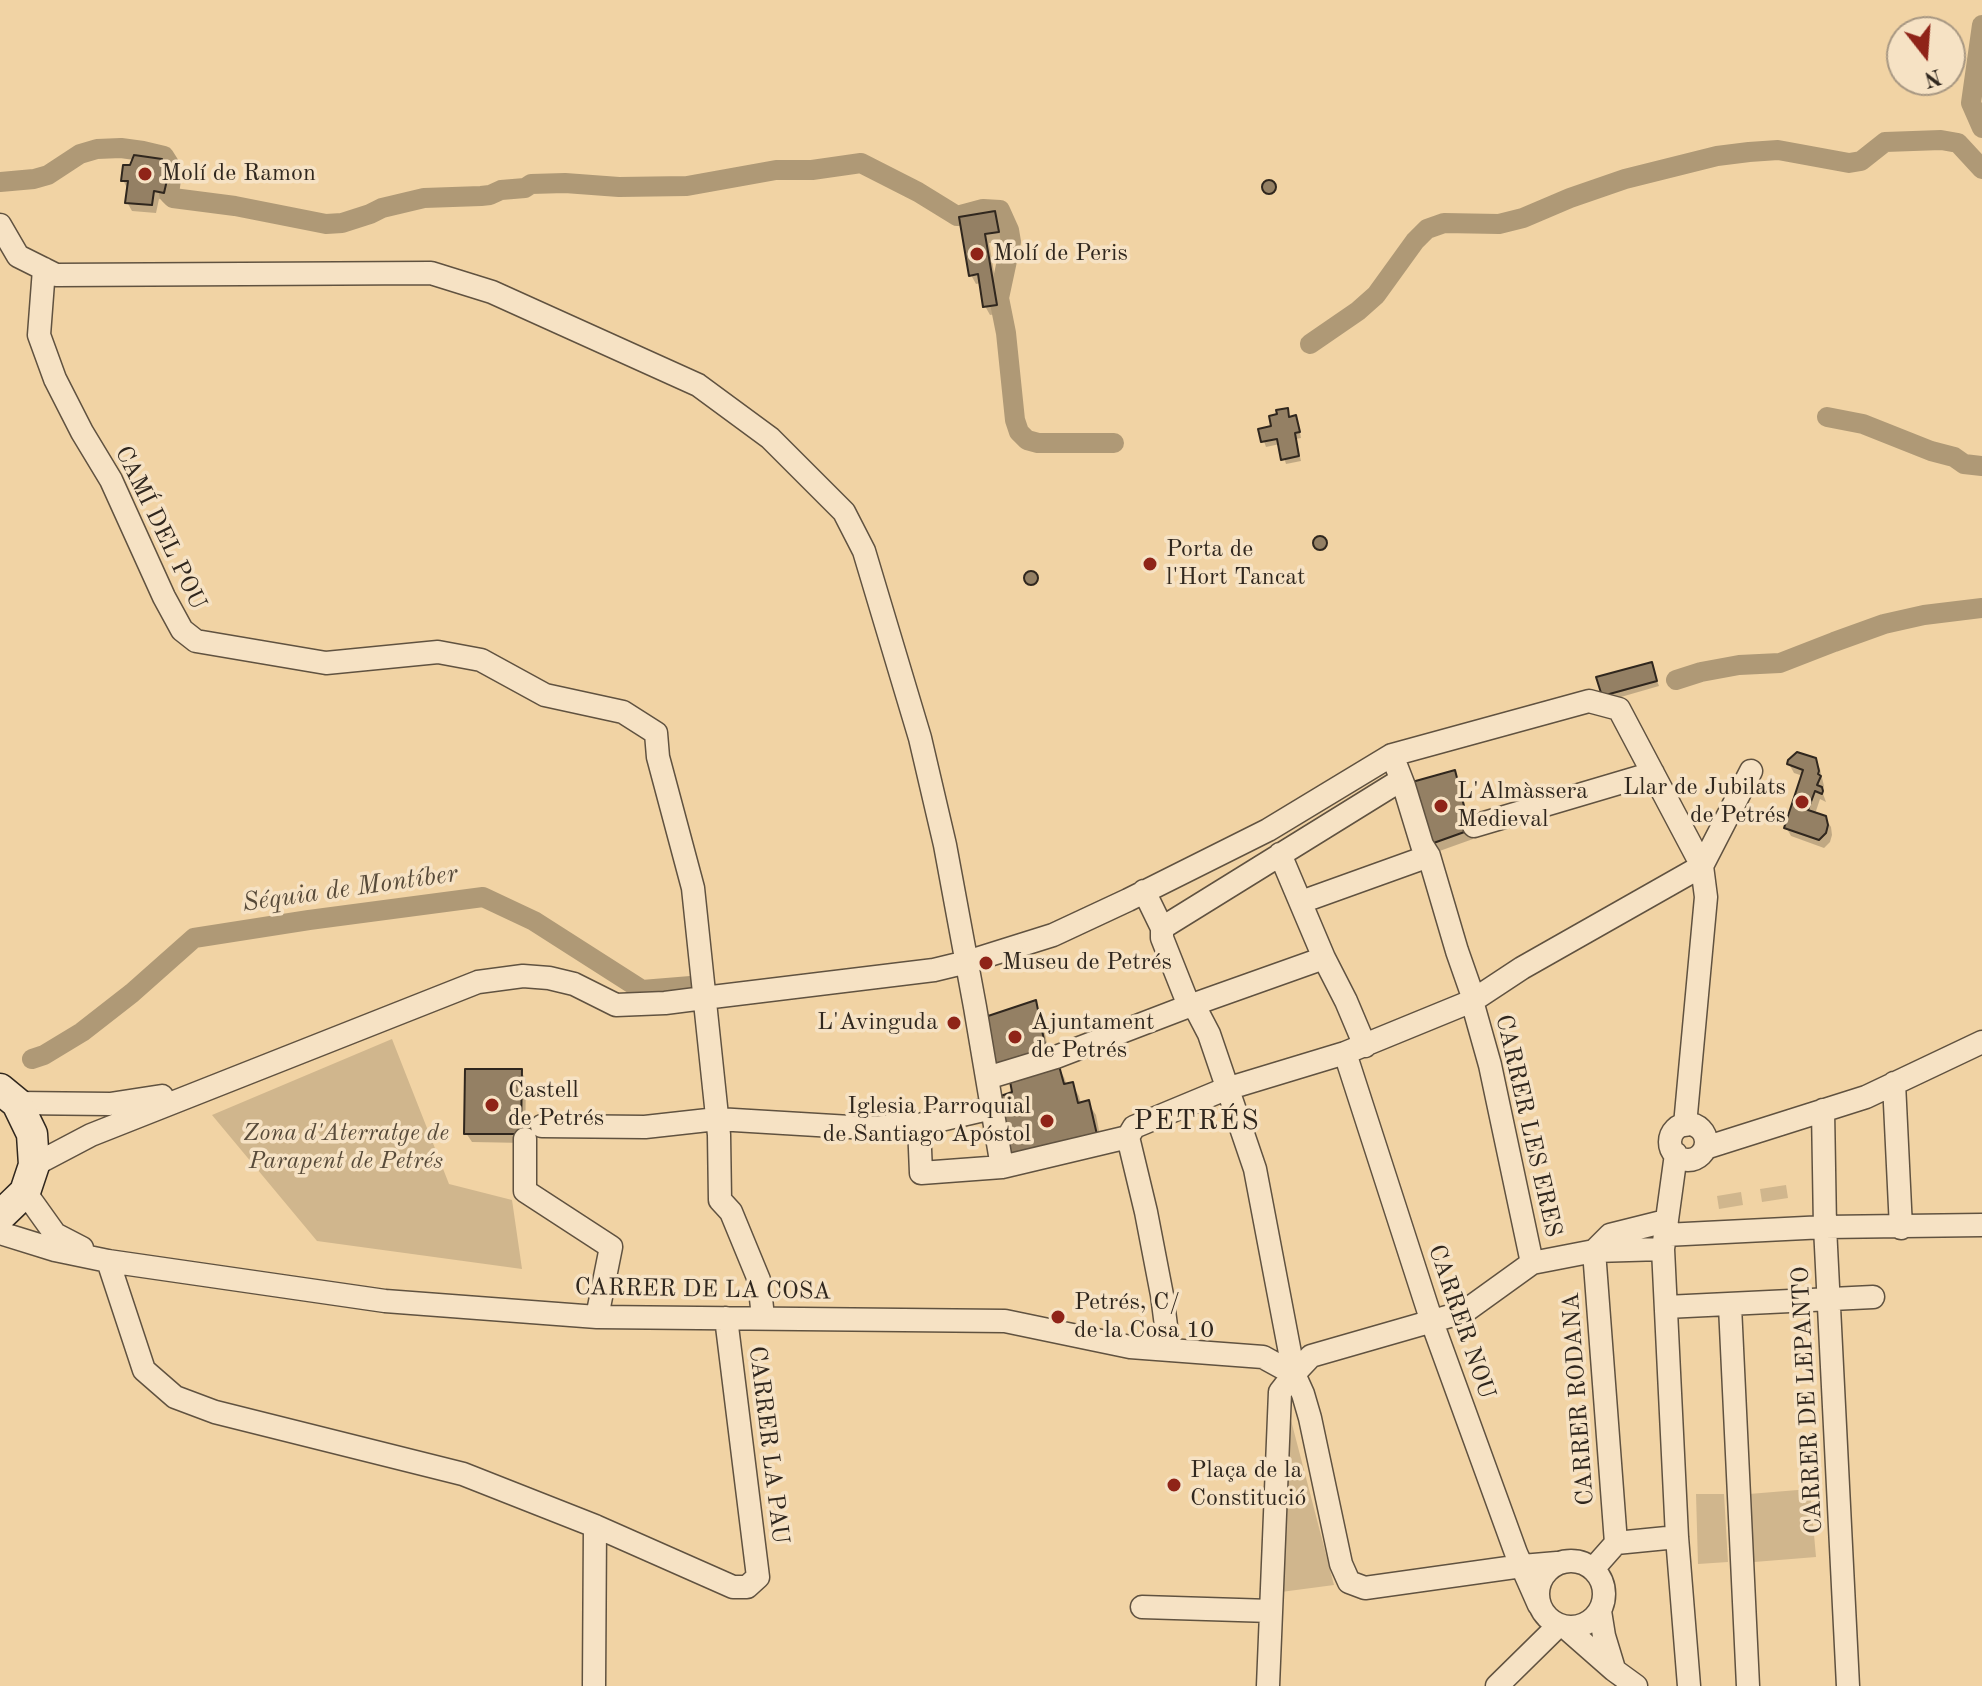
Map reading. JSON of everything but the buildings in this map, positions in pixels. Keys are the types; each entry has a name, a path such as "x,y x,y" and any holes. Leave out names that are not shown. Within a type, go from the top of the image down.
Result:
{"main road":[{"path":"0,1216 30,1178 32,1134 9,1096"}],"street":[{"path":"0,225 18,256 56,275 431,273 492,292 698,385 770,438 844,512 864,551 920,738 945,845 1002,1167"},
{"name":"CAMÍ DEL POU","path":"44,269 39,335 55,379 111,480 170,608 182,630 196,641 326,663 438,652 481,660 545,695 623,712 656,733 658,757 693,888 717,1119 720,1200 731,1212 759,1280 763,1317"},
{"path":"30,1178 91,1135 478,982 523,976 549,978 574,984 616,1005 665,1003 934,970 967,962 1053,935 1144,891 1268,830 1392,755 1589,701 1619,709 1702,866 1706,897 1685,1125"},
{"name":"CARRER LES ERES","path":"1392,755 1422,845 1429,856 1471,991 1532,1263"},
{"path":"1169,1349 1146,1212 1128,1137 1134,1127 1229,1089 1355,1049 1472,1001 1522,968 1702,866 1751,771"},
{"path":"1474,826 1653,773"},
{"path":"1162,928 1401,780"},
{"name":"CARRER NOU","path":"1280,854 1324,958 1346,1001 1355,1049 1432,1322 1539,1605"},
{"path":"1301,902 1429,856"},
{"path":"1144,891 1162,928 1162,938 1189,1006 1197,1011 1209,1034 1255,1169 1294,1374 1303,1394 1341,1564 1349,1582 1365,1588 1577,1561 1586,1564 1601,1578 1604,1600 1600,1611 1590,1622 1579,1626 1562,1626 1497,1686"},
{"path":"987,1078 1056,1057 1324,958"},
{"path":"1705,1148 1866,1097 1982,1042"},
{"path":"1894,1083 1901,1228"},
{"path":"9,1096 110,1104 203,1090"},
{"path":"597,1317 611,1247 525,1191 533,1132 645,1127 717,1119 867,1128 919,1125 992,1108"},
{"name":"CARRER DE LEPANTO","path":"1823,1110 1825,1227 1848,1686"},
{"path":"1692,1124 1701,1129 1706,1138 1705,1148 1699,1156 1685,1159 1676,1154 1671,1146 1672,1135 1678,1128 1692,1124"},
{"path":"919,1125 921,1173 1002,1167 1128,1137"},
{"path":"1676,1154 1665,1235 1666,1307 1677,1537 1689,1686"},
{"name":"CARRER DE LA COSA","path":"30,1178 55,1234 108,1261"},
{"path":"1268,1686 1280,1392 1311,1356 1464,1312 1532,1263 1665,1235 1825,1227 1982,1225"},
{"name":"CARRER DE LA COSA","path":"0,1233 55,1250 108,1261 385,1301 597,1317 1005,1321 1130,1347 1263,1357 1294,1374"},
{"name":"CARRER RODANA","path":"1594,1251 1616,1543"},
{"path":"108,1261 144,1370 175,1397 215,1412 463,1474 595,1526 594,1686"},
{"path":"1666,1307 1873,1297"},
{"path":"1730,1306 1748,1686"},
{"name":"CARRER LA PAU","path":"595,1526 733,1587 747,1587 758,1577 726,1318"},
{"path":"1277,1443 1299,1436 1315,1441"},
{"path":"1593,1569 1616,1543 1677,1537"},
{"path":"1557,1563 1541,1579 1537,1590 1539,1605 1545,1615 1636,1686"},
{"path":"1142,1607 1271,1611"},
{"path":"1600,1611 1614,1670"}],"green space":[{"name":"Zona d'Aterratge de Parapent de Petrés","path":"392,1039 449,1184 512,1200 522,1269 317,1241 212,1115"},
{"path":"1786,1185 1788,1198 1762,1202 1760,1189"},
{"path":"1741,1192 1743,1205 1719,1209 1717,1196"},
{"path":"1287,1405 1334,1585 1281,1592"},
{"path":"1810,1489 1816,1557 1754,1562 1749,1494"},
{"path":"1696,1494 1724,1494 1728,1562 1698,1564"}],"waterway":[{"path":"1982,25 1971,103 1982,128"},
{"path":"1310,344 1376,295 1415,241 1427,229 1444,223 1499,224 1523,218 1625,179 1717,156 1749,152 1778,150 1849,163 1861,161 1885,142 1941,140 1958,143 1982,169"},
{"path":"0,182 34,179 48,175 80,154 97,149 121,148 164,156 172,172 169,194 173,198 235,206 326,224 342,223 382,208 424,198 490,195 531,184 687,186 776,170 812,170 861,163 957,216 983,209 1000,210 1011,242 999,298 1019,432 1027,440 1038,443 1114,443"},
{"path":"1827,417 1863,424 1954,457 1964,464 1982,466"},
{"name":"Séquia de Montíber","path":"1676,680 1739,665 1780,663 1884,624 1924,615 1982,608"},
{"name":"Séquia de Montíber","path":"32,1059 82,1032 194,938 483,897 534,921 642,990 691,986"}],"place":[{"name":"Molí de Ramon","path":"145,174"},
{"name":"Molí de Peris","path":"977,254"},
{"name":"Porta de l'Hort Tancat","path":"1150,564"},
{"name":"Llar de Jubilats de Petrés","path":"1802,802"},
{"name":"L'Almàssera Medieval","path":"1441,806"},
{"name":"Museu de Petrés","path":"986,963"},
{"name":"L'Avinguda","path":"954,1023"},
{"name":"Ajuntament de Petrés","path":"1015,1037"},
{"name":"Castell de Petrés","path":"492,1105"},
{"name":"Iglesia Parroquial de Santiago Apóstol","path":"1047,1121"},
{"name":"Petrés, C/ de la Cosa 10","path":"1058,1317"},
{"name":"Plaça de la Constitució","path":"1174,1485"}],"district":[{"name":"PETRÉS","path":"1197,1122"}]}
